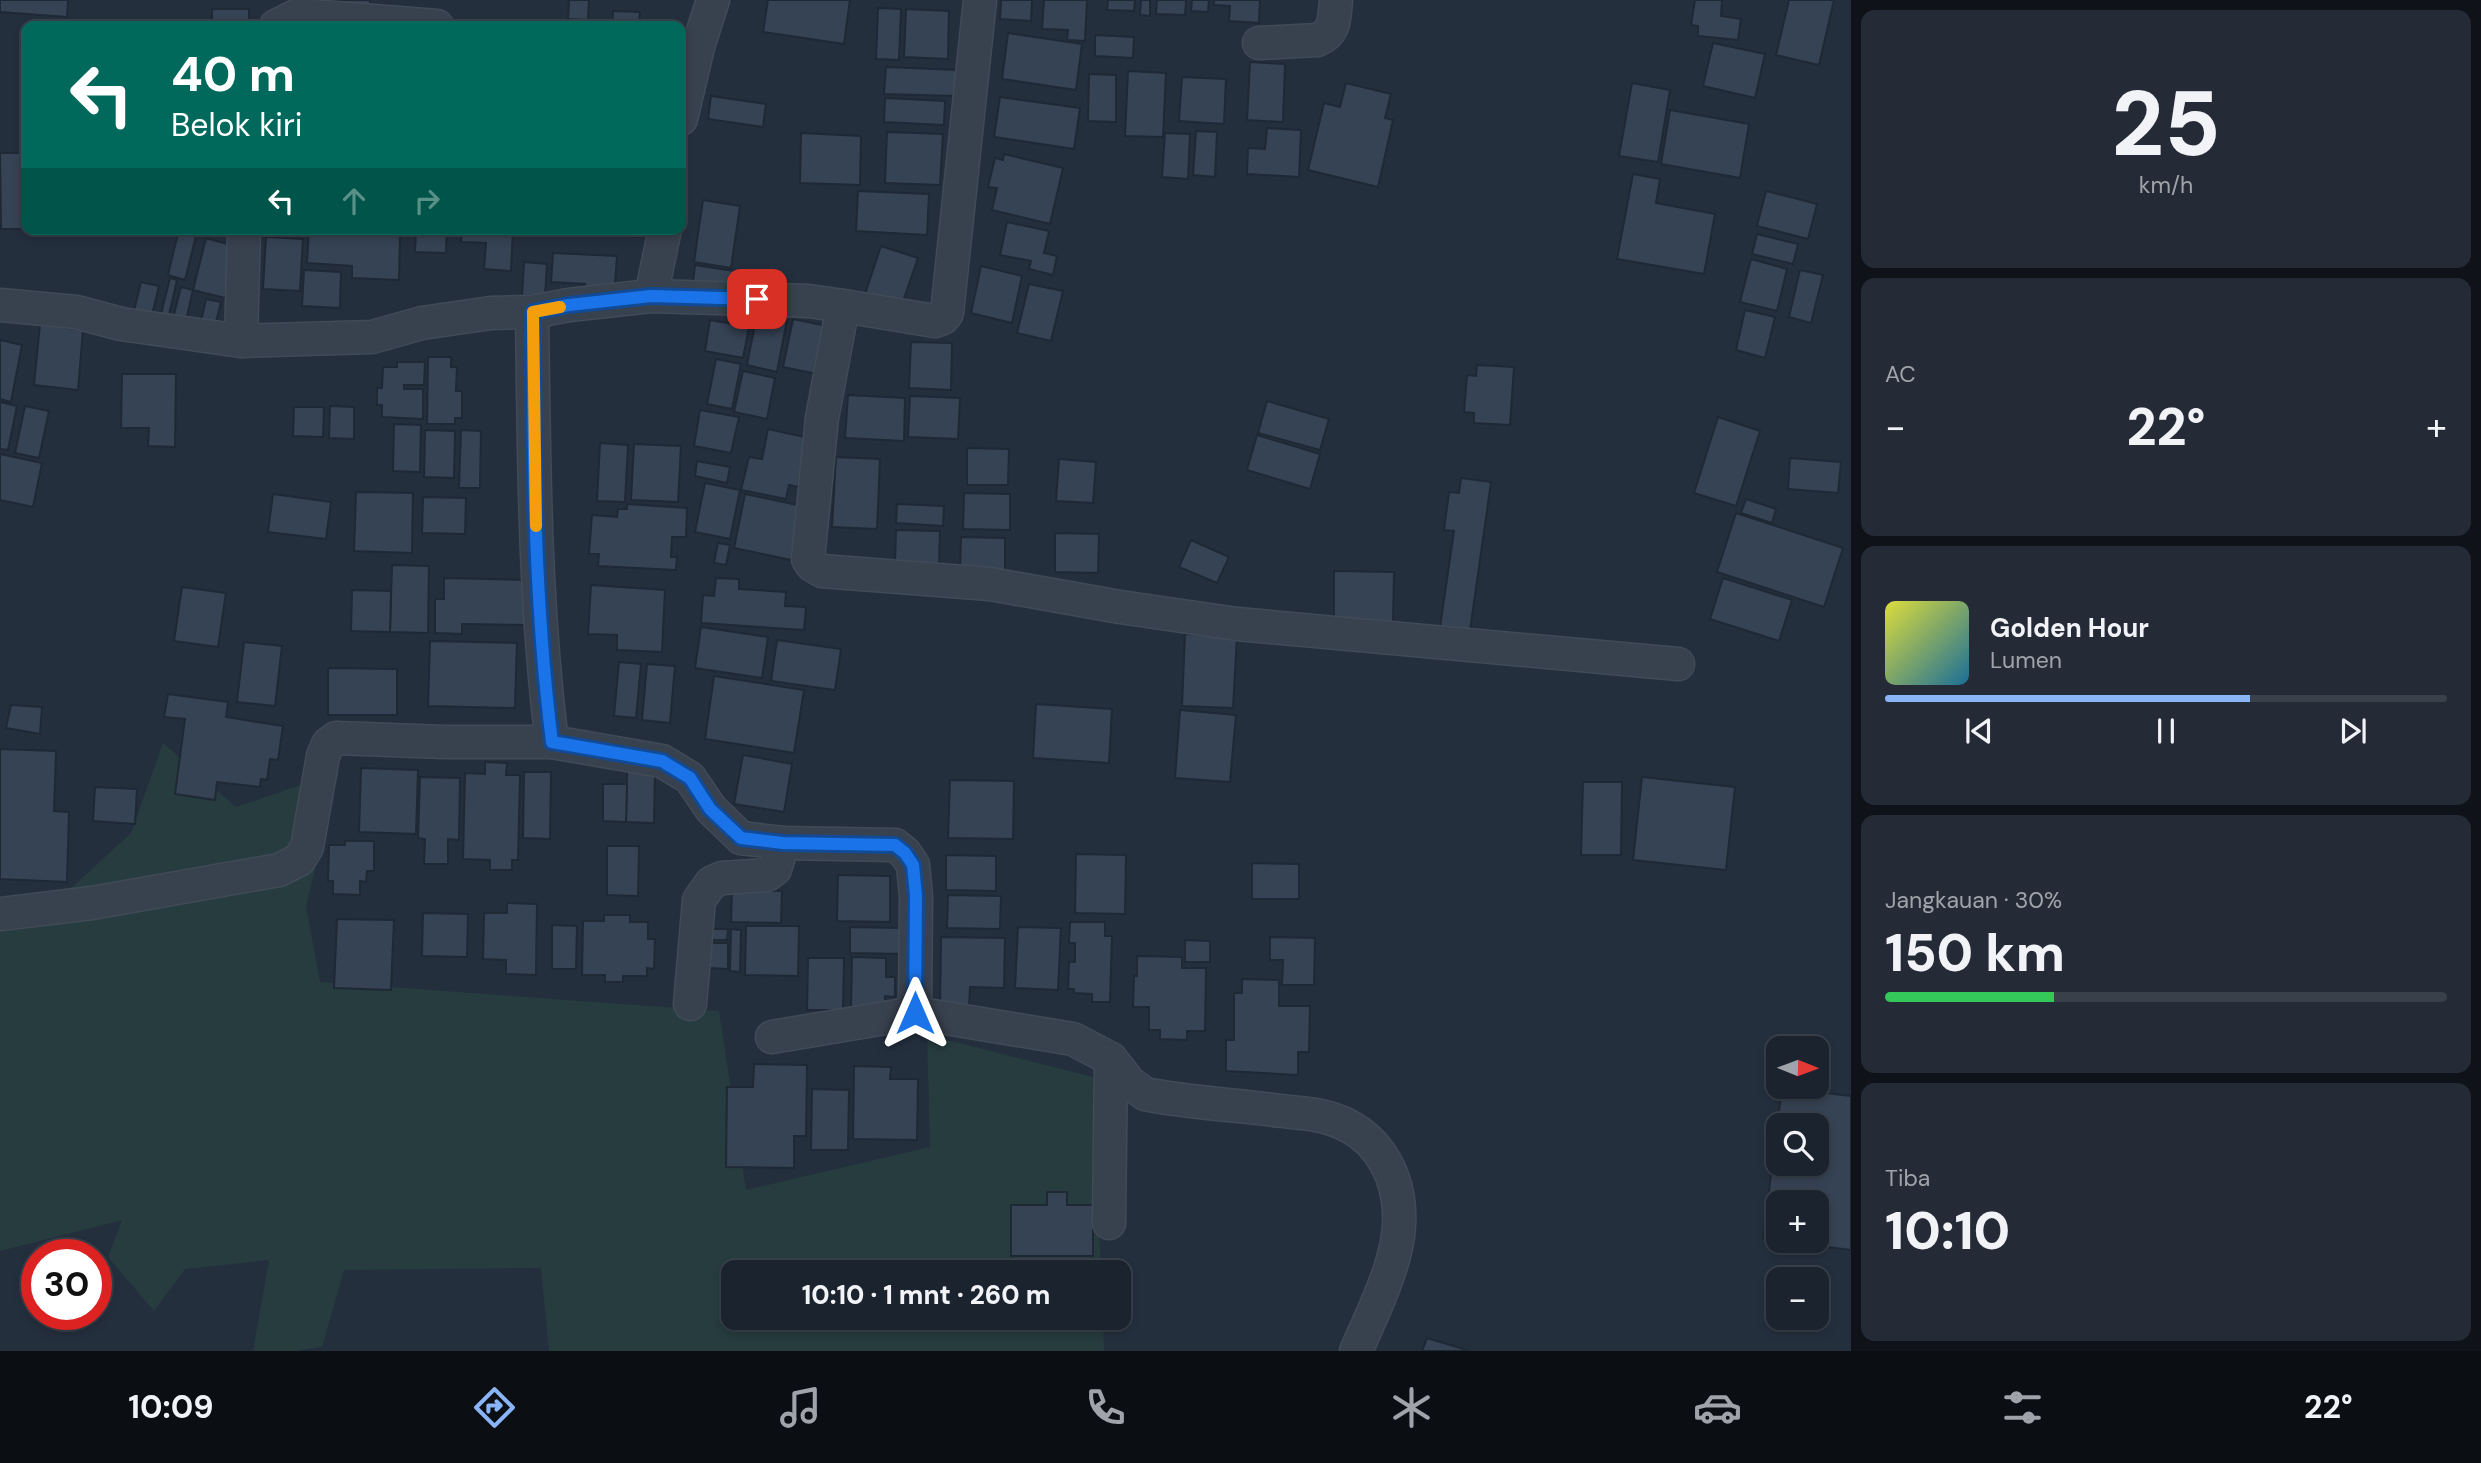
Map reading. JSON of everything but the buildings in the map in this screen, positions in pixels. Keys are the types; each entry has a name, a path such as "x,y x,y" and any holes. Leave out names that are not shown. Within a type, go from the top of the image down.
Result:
{"street":[{"path":"686,73 689,46 713,0"},
{"path":"0,305 76,312 121,324 241,341 372,337 422,323 651,296 809,301 935,321 947,313 980,0"},
{"path":"1259,43 1317,40 1325,37 1334,23 1336,0"},
{"path":"285,21 298,15 374,21"},
{"path":"241,341 244,235"},
{"path":"651,296 664,235"},
{"path":"844,306 822,418 808,559 822,571 990,584 1237,624 1678,664"},
{"path":"533,312 537,544 547,707 552,742"},
{"path":"0,914 92,903 212,883 279,870 299,860 307,847 323,757 328,744 336,738 552,742 662,761 690,778 710,809 741,838 783,843 895,845 913,865 916,896 915,1013"},
{"path":"690,1004 699,900 711,883 722,878 767,875 775,869 783,843"},
{"path":"772,1037 915,1013 1062,1036 1111,1059 1130,1083 1145,1094 1322,1116 1359,1130 1373,1143 1393,1178 1398,1204 1398,1237 1381,1293 1356,1351"},
{"path":"1109,1223 1111,1059"}],"green space":[{"path":"163,743 236,807 339,772 306,906 320,982 719,1011 746,1190 930,1147 927,1035 1093,1077 1101,1260 721,1260 721,1330 1103,1330 1104,1351 549,1351 541,1268 344,1270 322,1347 295,1351 253,1351 269,1260 185,1269 154,1311 112,1262 112,1246 122,1220 47,1239 21,1239 21,1246 0,1251 0,912 67,892 131,833"}],"slow traffic":[{"path":"536,526 533,312 560,307"}],"route":[{"path":"757,299 651,296 533,312 537,544 547,707 552,742 662,761 690,778 710,809 741,838 783,843 895,845 913,865 916,896 915,1013"}]}
